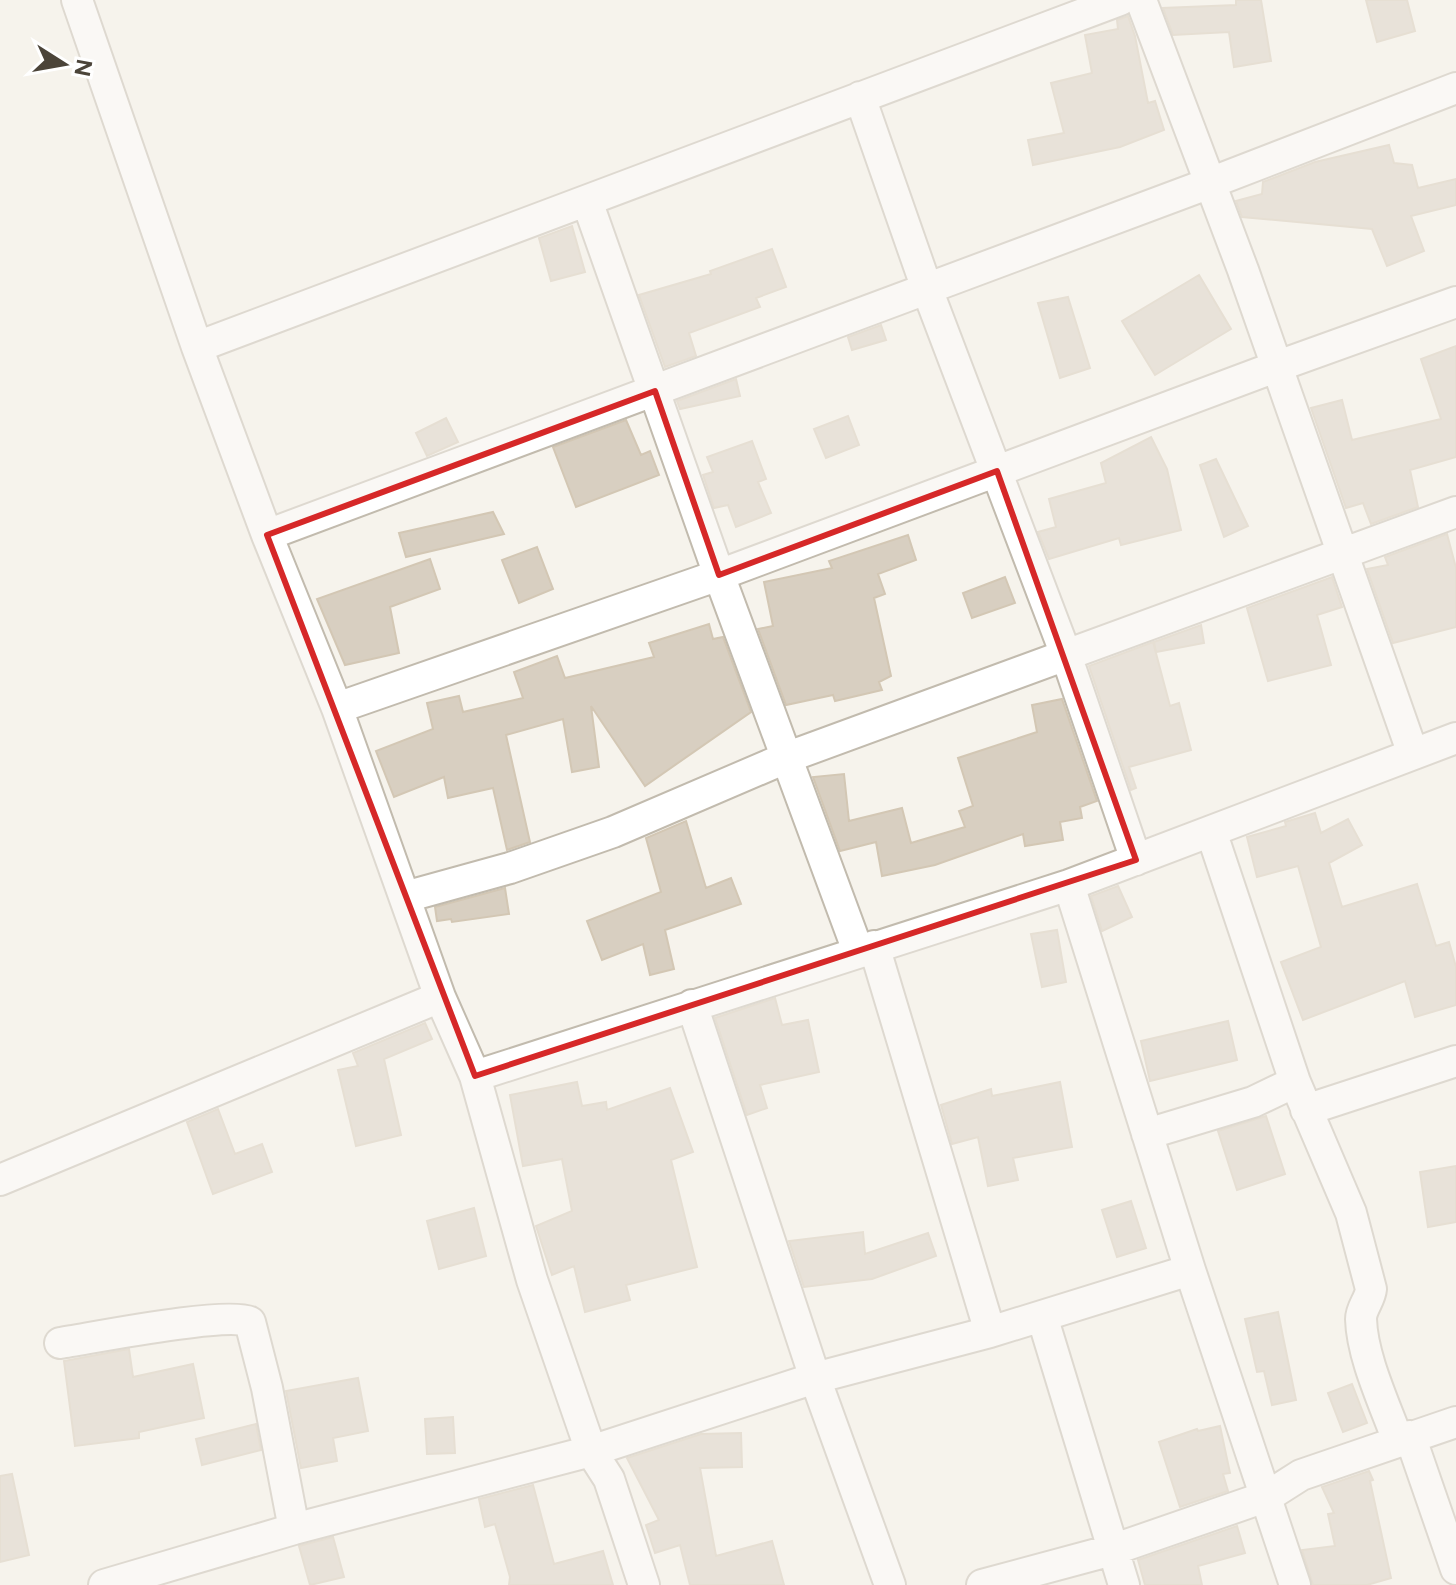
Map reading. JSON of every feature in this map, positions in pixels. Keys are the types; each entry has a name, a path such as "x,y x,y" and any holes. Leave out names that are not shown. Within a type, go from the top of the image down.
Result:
{"street":[{"path":"77,0 197,347 267,535 337,708 440,997 475,1076 532,1280 591,1451 609,1479 644,1585"},
{"path":"197,347 1120,0"},
{"path":"1141,0 1278,366 1413,754"},
{"path":"267,535 1456,88"},
{"path":"860,97 927,289 1066,655 1136,860"},
{"path":"587,201 719,575 866,949 990,1332"},
{"path":"337,708 719,575 1456,302"},
{"path":"405,897 510,868 613,832 788,757 1456,512"},
{"path":"475,1076 1069,885 1456,738"},
{"path":"1211,831 1301,1096 1351,1213 1369,1279 1370,1299 1361,1319 1367,1354 1456,1569"},
{"path":"1069,885 1190,1270 1268,1496 1295,1585"},
{"path":"0,1180 440,997"},
{"path":"692,1005 815,1378 890,1585"},
{"path":"1147,1134 1253,1102 1301,1096 1456,1061"},
{"path":"120,1583 294,1529 591,1451 815,1378 990,1332 1190,1270"},
{"path":"1042,1316 1124,1585"},
{"path":"60,1343 213,1319 242,1318 250,1322 267,1388 294,1529"},
{"path":"982,1585 1112,1550 1268,1496 1301,1475 1456,1422"}],"highlighted area":[{"path":"655,391 719,575 997,471 1136,860 475,1076 267,535"}],"building":[{"path":"1236,0 1261,0 1271,61 1234,67 1229,32 1173,35 1163,8 1236,5"},
{"path":"1366,0 1407,0 1415,31 1377,42"},
{"path":"1128,16 1148,103 1155,101 1164,130 1120,147 1033,165 1028,140 1064,133 1051,83 1092,73 1085,35 1118,29 1117,20"},
{"path":"1389,145 1394,163 1412,165 1418,188 1456,179 1456,205 1411,216 1424,251 1387,266 1372,229 1242,217 1236,201 1262,194 1263,182 1315,162"},
{"path":"572,226 585,272 551,281 539,238"},
{"path":"772,249 786,287 756,298 760,307 689,333 696,356 665,367 639,295 711,274 710,271"},
{"path":"1199,275 1231,329 1155,375 1122,321"},
{"path":"1068,297 1090,368 1060,378 1038,303"},
{"path":"881,325 886,340 852,350 848,337"},
{"path":"1456,346 1456,457 1410,470 1418,507 1371,524 1363,503 1346,508 1311,408 1342,400 1352,440 1441,419 1421,359"},
{"path":"736,379 740,396 680,409 677,401"},
{"path":"848,416 859,445 826,458 814,429"},
{"path":"446,418 458,442 427,456 416,433"},
{"path":"626,420 641,455 650,451 659,475 576,507 553,447"},
{"path":"1151,437 1167,469 1181,530 1121,545 1119,538 1049,559 1038,532 1056,527 1049,499 1106,483 1101,463"},
{"path":"752,441 766,479 758,482 771,513 736,527 728,505 714,508 703,475 713,472 707,457"},
{"path":"1216,459 1248,526 1224,537 1200,465"},
{"path":"493,512 504,534 406,557 399,533"},
{"path":"1447,534 1456,568 1456,627 1393,643 1367,569 1388,565 1385,557"},
{"path":"908,535 916,560 878,574 885,594 874,598 891,676 879,682 882,690 835,701 833,695 786,705 758,629 773,626 764,582 832,568 829,561"},
{"path":"537,547 553,589 519,603 502,560"},
{"path":"430,559 440,589 390,607 399,653 345,665 317,599"},
{"path":"1005,577 1015,603 972,618 963,593"},
{"path":"1332,577 1342,607 1317,615 1331,665 1268,681 1247,608"},
{"path":"709,624 713,639 723,637 751,712 645,786 591,706 599,767 572,772 563,719 506,735 530,842 507,850 493,788 448,798 444,777 394,797 376,751 433,729 427,703 459,696 463,712 523,698 514,672 557,656 565,678 654,657 649,643"},
{"path":"1201,625 1204,643 1156,652 1154,642"},
{"path":"1153,642 1170,706 1179,703 1191,750 1129,767 1136,788 1131,790 1089,666"},
{"path":"1062,699 1097,801 1080,807 1082,818 1060,822 1063,840 1025,846 1023,834 935,865 882,876 876,842 840,851 813,777 844,774 849,821 902,808 911,843 965,827 959,811 973,806 958,758 1037,732 1032,705"},
{"path":"1315,813 1321,833 1348,819 1362,845 1329,863 1342,907 1417,884 1436,946 1449,942 1456,967 1456,1005 1415,1017 1405,981 1303,1020 1281,962 1321,947 1298,866 1257,877 1247,837 1286,826 1285,822"},
{"path":"686,821 706,888 731,878 741,904 665,930 674,969 650,975 643,944 602,960 587,921 661,892 646,838"},
{"path":"1118,886 1132,917 1102,931 1091,896"},
{"path":"505,888 509,914 452,922 451,919 437,921 435,907"},
{"path":"1057,930 1066,982 1042,987 1031,934"},
{"path":"775,998 782,1025 808,1020 819,1072 760,1085 767,1108 747,1115 715,1018"},
{"path":"1228,1021 1237,1060 1150,1081 1141,1041"},
{"path":"425,1023 432,1039 384,1059 401,1135 356,1146 338,1070 358,1066 353,1053"},
{"path":"577,1082 582,1106 606,1102 607,1110 670,1088 693,1152 671,1160 697,1267 626,1285 630,1300 585,1312 574,1266 552,1275 536,1226 572,1211 562,1159 523,1166 510,1095"},
{"path":"1060,1082 1072,1147 1013,1158 1018,1180 988,1186 978,1137 952,1144 941,1105 991,1089 992,1096"},
{"path":"218,1109 235,1154 262,1144 272,1172 213,1194 187,1122"},
{"path":"1266,1116 1285,1174 1237,1190 1218,1131"},
{"path":"1456,1166 1456,1222 1428,1227 1420,1172"},
{"path":"1131,1201 1146,1248 1117,1257 1102,1210"},
{"path":"474,1208 486,1256 439,1269 427,1221"},
{"path":"863,1232 865,1254 928,1233 936,1256 872,1279 804,1287 789,1241"},
{"path":"1278,1312 1296,1400 1272,1405 1264,1371 1257,1372 1245,1319"},
{"path":"129,1349 133,1377 193,1364 204,1418 139,1432 139,1438 75,1446 64,1361"},
{"path":"358,1378 368,1431 333,1438 337,1461 301,1468 286,1391"},
{"path":"1352,1384 1367,1423 1343,1432 1328,1393"},
{"path":"453,1417 455,1453 427,1454 425,1419"},
{"path":"256,1424 261,1450 202,1465 196,1439"},
{"path":"1220,1426 1230,1473 1223,1474 1228,1491 1180,1507 1159,1442 1197,1429"},
{"path":"741,1433 742,1467 700,1468 716,1556 772,1541 784,1585 690,1585 680,1545 655,1553 646,1525 659,1520 627,1458 701,1434"},
{"path":"1369,1471 1391,1578 1367,1585 1313,1585 1302,1550 1335,1546 1328,1514 1334,1513 1322,1487"},
{"path":"12,1474 29,1555 0,1562 0,1476"},
{"path":"533,1485 554,1564 603,1551 613,1585 509,1585 510,1577 495,1524 485,1527 479,1499"},
{"path":"1237,1526 1245,1553 1198,1566 1202,1585 1145,1585 1138,1560"},
{"path":"333,1537 344,1577 310,1585 299,1546"}]}
